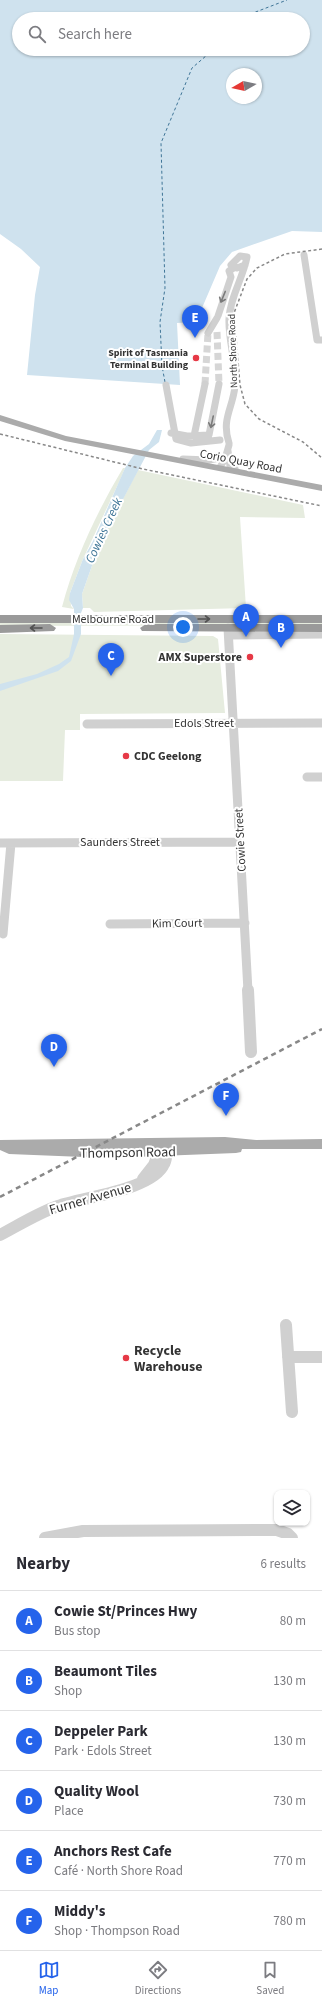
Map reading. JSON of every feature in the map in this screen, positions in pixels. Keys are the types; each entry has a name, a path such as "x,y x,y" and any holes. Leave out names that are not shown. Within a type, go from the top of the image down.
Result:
{"highway":[{"name":"Melbourne Road","path":"0,619 229,631 322,628"},
{"name":"Melbourne Road","path":"0,628 76,624 322,619"}],"main road":[{"name":"Corio Quay Road","path":"0,413 39,428 137,452"},
{"name":"Corio Quay Road","path":"0,418 49,434 137,452 218,465 322,488"},
{"name":"Corio Quay Road","path":"154,455 218,465 322,488"},
{"name":"Thompson Road","path":"0,1145 227,1149 256,1144 322,1144"},
{"name":"Thompson Road","path":"0,1148 47,1152 163,1149"}],"street":[{"path":"217,332 221,301 231,276 229,270 235,267 245,265 247,257 241,255 231,265 235,267 242,270 244,274"},
{"path":"304,255 317,340 322,340"},
{"name":"North Shore Road","path":"236,469 230,466 229,446 225,429 225,421 235,386 230,311 244,274 245,265"},
{"path":"208,333 218,317"},
{"path":"194,436 205,384"},
{"path":"173,434 194,436 209,434 219,384"},
{"path":"166,385 172,423 173,434 171,440 178,445 220,443 225,440 229,446 218,465"},
{"name":"North Shore Road","path":"218,465 223,452 220,443 225,429"},
{"path":"229,631 322,634"},
{"name":"Cowie Street","path":"229,631 251,1052"},
{"name":"Edols Street","path":"86,724 322,723"},
{"path":"307,777 322,777"},
{"name":"Saunders Street","path":"0,843 240,842"},
{"path":"3,934 11,843"},
{"name":"Kim Court","path":"110,924 245,923"},
{"name":"Furner Avenue","path":"0,1235 59,1206 138,1184 160,1170 167,1161 163,1149"},
{"path":"286,1325 292,1412"},
{"path":"288,1357 322,1357"},
{"path":"45,1538 83,1535 277,1530 288,1534 292,1538"}],"shaded area":[{"path":"123,468 125,468 83,559 70,593 71,606 74,609 62,607 80,553 104,501"},
{"path":"138,470 303,505 305,518 240,517 246,608 94,612 90,608 83,608 82,594 100,543"},
{"path":"322,621 322,625 0,626 0,622"},
{"path":"0,634 213,636 218,639 225,713 80,714 80,730 65,730 63,781 0,781"}],"water":[{"path":"0,0 322,0 322,232 292,231 232,252 220,266 196,322 177,323 180,385 27,375 35,295 40,267 21,249 0,234"},
{"name":"Cowies Creek","path":"157,430 162,430 159,442 149,450 100,543 82,594 83,608 81,613 81,634 71,661 58,671 0,691 0,684 37,674 59,664 69,657 74,634 74,609 69,600 70,593 83,559 93,541 125,468 133,456 149,444"}],"ferry route":[{"path":"256,12 287,0"},
{"path":"165,382 162,366 160,322 165,288 161,143 192,68 206,56"}],"tunnel":[{"path":"217,332 219,384"},
{"path":"205,384 208,333"}],"railway":[{"path":"322,249 285,254 257,268 247,279 234,313 240,385 245,404 259,419 303,442 322,458"},
{"path":"0,434 143,469 322,506"},
{"path":"0,1197 322,1029"}],"place":[{"name":"Anchors Rest Cafe","path":"195,338"},
{"name":"Spirit of Tasmania Terminal Building","path":"196,358"},
{"name":"Cowie St/Princes Hwy","path":"246,637"},
{"name":"Beaumont Tiles","path":"281,648"},
{"name":"AMX Superstore","path":"250,657"},
{"name":"Deppeler Park","path":"111,676"},
{"name":"CDC Geelong","path":"126,756"},
{"name":"Quality Wool","path":"54,1067"},
{"name":"Middy's","path":"226,1116"},
{"name":"Recycle Warehouse","path":"126,1358"}]}
